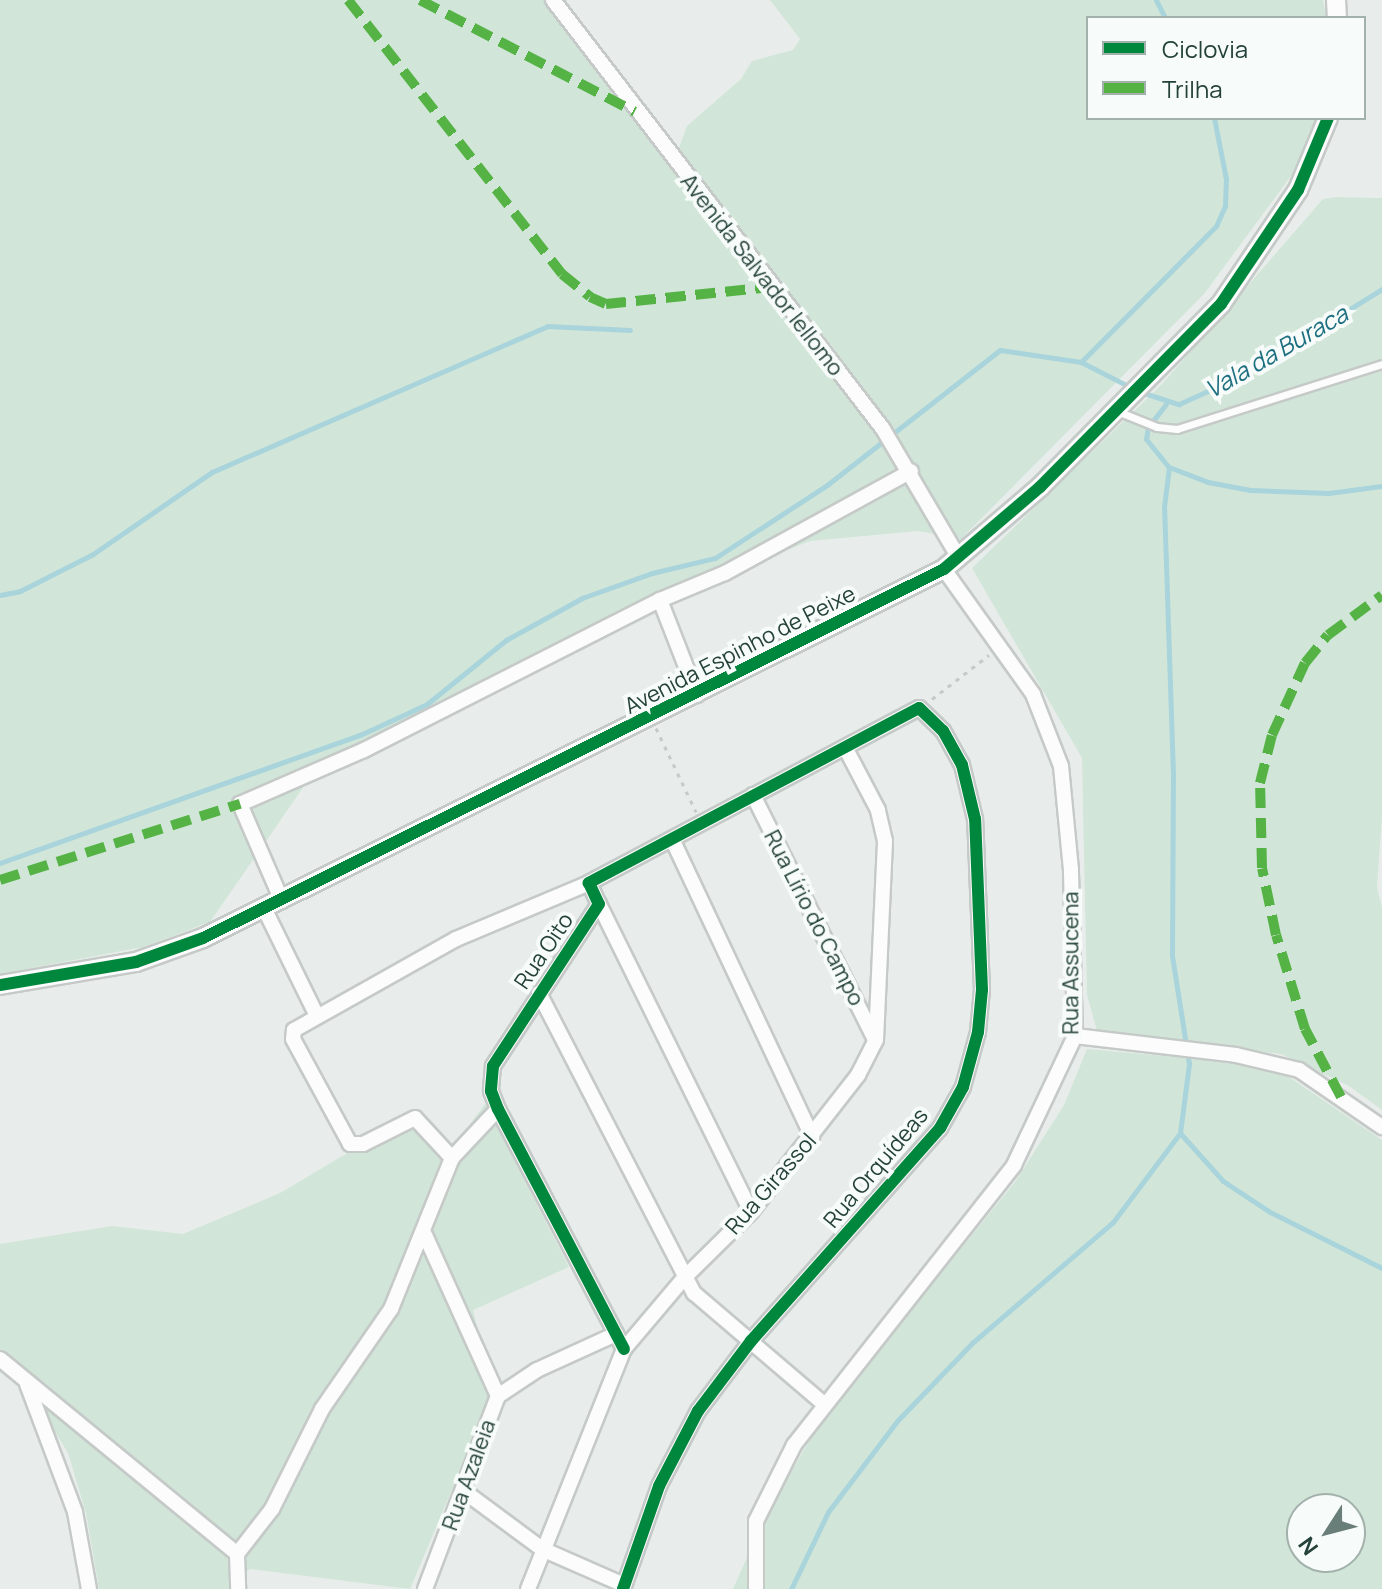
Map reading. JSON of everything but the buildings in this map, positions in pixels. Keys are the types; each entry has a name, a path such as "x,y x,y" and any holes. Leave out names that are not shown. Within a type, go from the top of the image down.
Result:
{"street":[{"name":"Avenida Salvador Iellomo","path":"553,0 894,444 911,471 952,564"},
{"name":"Avenida Espinho de Peixe","path":"0,985 164,955 273,906 952,564 1116,411 1248,272 1298,190 1327,120"},
{"path":"452,1158 415,1118 363,1144 350,1144 293,1039 298,1025 316,1014 273,906 240,804 364,750 660,600 725,573 911,471"},
{"name":"Rua Assucena","path":"754,1586 756,1521 787,1456 823,1403 976,1220 1014,1165 1075,1036 1071,870 1061,766 1033,694 952,564"},
{"path":"660,600 697,695"},
{"name":"Rua Oito","path":"316,1014 456,939 589,883 673,841 753,795 846,749 919,708"},
{"name":"Rua Orquídeas","path":"624,1587 681,1436 751,1341 940,1128 963,1087 978,1032 979,875 969,783 943,731 919,708"},
{"name":"Rua Girassol","path":"528,1589 624,1349 684,1278 751,1212 858,1075 876,1040 885,841 878,810 846,749"},
{"name":"Rua Lírio do Campo","path":"753,795 876,1040"},
{"path":"673,841 812,1137"},
{"name":"Rua Oito","path":"589,883 599,904 493,1066 491,1091 624,1349"},
{"path":"599,904 751,1212"},
{"path":"539,993 684,1278 710,1309 823,1403"},
{"path":"1075,1036 1236,1055 1289,1068 1323,1083 1382,1127"},
{"path":"238,1589 237,1554 272,1509 322,1409 391,1309 425,1235 452,1158 498,1109"},
{"path":"425,1235 498,1396"},
{"name":"Rua Azaleia","path":"425,1589 465,1492 498,1396 537,1370 616,1334"},
{"path":"0,1359 237,1554"},
{"path":"25,1381 75,1512 89,1589"},
{"path":"465,1492 542,1549 624,1587"}],"lane":[{"path":"1116,411 1157,427 1177,429 1382,364"}],"path":[{"path":"919,708 1001,645"},
{"path":"651,718 702,824"}],"green space":[{"path":"0,0 565,0 677,153 687,126 741,79 752,61 793,50 800,39 770,0 1323,0 1326,16 1086,16 1086,120 1316,120 1297,168 1204,294 961,539 918,531 810,541 644,606 449,715 309,779 210,922 143,947 0,974"},
{"path":"1382,198 1382,816 1377,887 1382,908 1382,1110 1349,1086 1281,1054 1097,1031 1087,995 1082,758 972,568 1163,383 1323,199"},
{"path":"1087,1049 1246,1063 1286,1075 1382,1140 1382,1589 733,1589 765,1517 819,1424 1015,1182 1064,1105"},
{"path":"485,1104 569,1267 473,1310 493,1393 410,1589 250,1569 244,1573 244,1589 99,1589 86,1513 68,1453 35,1399 0,1358 0,1244 112,1226 183,1234 280,1193 415,1113 451,1150"}],"waterway":[{"path":"1156,0 1164,16"},
{"path":"1081,362 1216,226 1225,206 1226,179 1214,120"},
{"name":"Vala da Buraca","path":"1141,392 1179,404 1241,376 1382,289"},
{"path":"0,595 20,591 93,554 212,472 547,326 630,330"},
{"path":"0,863 360,735 427,704 506,640 582,598 652,573 715,558 827,485 1000,350 1081,362 1132,388"},
{"path":"1166,404 1148,427 1146,439 1169,467 1208,482 1250,490 1329,493 1382,486"},
{"path":"791,1589 828,1512 897,1421 972,1343 1113,1222 1180,1133 1189,1064 1172,956 1173,775 1164,507 1169,467"},
{"path":"1180,1133 1223,1181 1270,1212 1382,1268"}],"marked path":[{"path":"348,0 562,274 590,297 606,304 771,287"},
{"path":"420,0 635,112"},
{"path":"1341,1097 1305,1029 1276,935 1262,868 1260,783 1272,735 1305,663 1328,635 1382,595"},
{"path":"0,880 240,804"}],"cycle path":[{"path":"0,985 136,962 203,938 944,569 1040,487 1221,304 1298,190 1327,120"},
{"path":"623,1589 659,1486 698,1411 751,1341 940,1128 963,1087 978,1032 982,990 975,819 962,765 943,731 919,708 589,883 599,904 493,1066 491,1091 498,1109 624,1349"}]}
